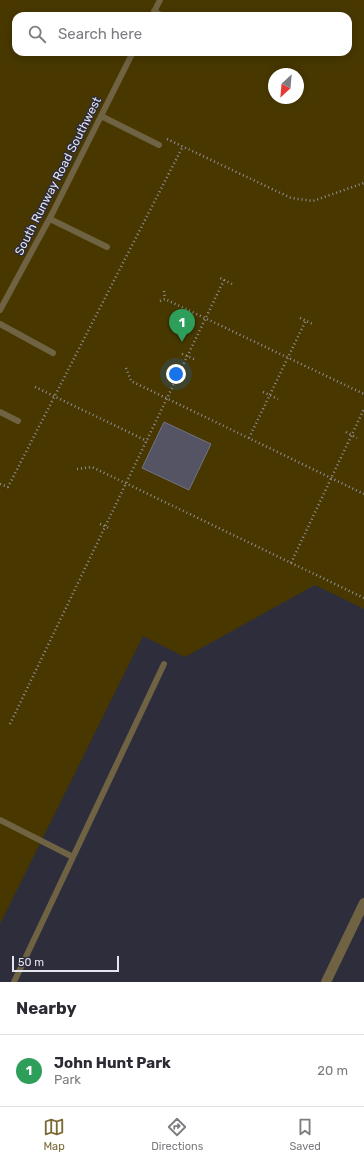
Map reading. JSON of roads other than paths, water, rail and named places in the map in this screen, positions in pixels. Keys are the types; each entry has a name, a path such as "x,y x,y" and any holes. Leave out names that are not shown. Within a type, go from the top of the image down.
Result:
{"street":[{"path":"326,982 364,903"}],"lane":[{"path":"154,12 160,0"},
{"name":"South Runway Road Southwest","path":"0,310 50,219 132,56"},
{"path":"101,116 158,145"},
{"path":"50,219 107,247"},
{"path":"0,324 53,352"},
{"path":"0,412 18,421"},
{"path":"14,982 164,664"},
{"path":"0,820 73,857"}],"place":[{"name":"John Hunt Park","path":"182,342"}]}
